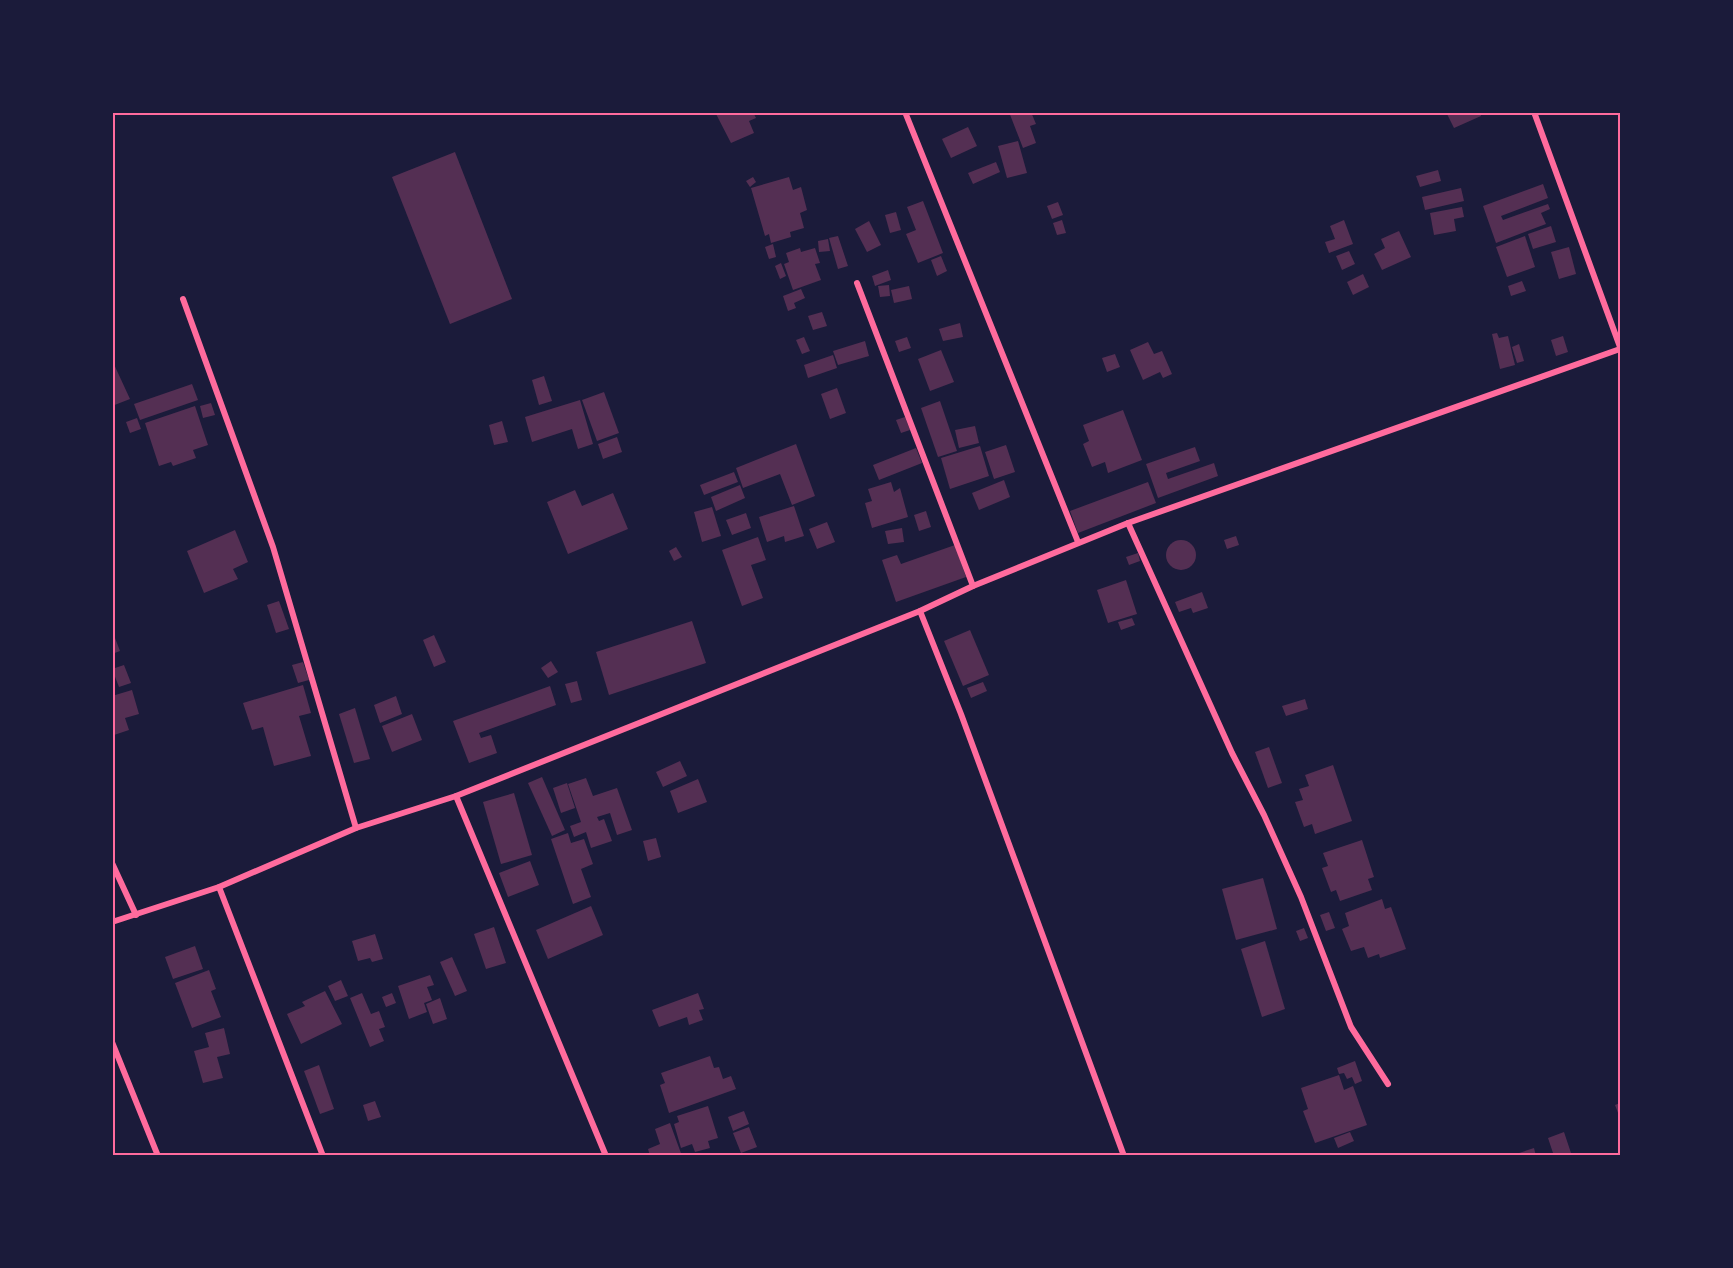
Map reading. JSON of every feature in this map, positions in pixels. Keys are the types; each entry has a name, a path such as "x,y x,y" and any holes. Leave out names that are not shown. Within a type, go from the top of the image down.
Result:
{"street":[{"path":"905,112 1078,542"},
{"path":"112,922 219,887 356,828 456,796 920,611 1078,542 1620,348 1534,112"},
{"path":"857,283 973,586"},
{"path":"183,299 273,548 356,828"},
{"path":"1128,523 1232,753 1264,815 1301,897 1351,1027 1388,1084"},
{"path":"920,611 962,714 1124,1155"},
{"path":"456,796 606,1155"},
{"path":"112,863 136,915"},
{"path":"219,887 323,1155"},
{"path":"112,1042 158,1155"}],"building":[{"path":"715,112 753,112 756,118 749,121 754,133 731,143"},
{"path":"1009,112 1031,112 1036,124 1030,126 1036,143 1023,148"},
{"path":"1446,112 1480,112 1481,116 1454,128"},
{"path":"968,127 977,146 951,158 942,139"},
{"path":"1018,141 1027,173 1007,178 998,146"},
{"path":"455,152 512,299 450,324 392,177"},
{"path":"996,162 1000,172 973,184 968,173"},
{"path":"1438,170 1441,181 1420,187 1416,176"},
{"path":"753,177 756,182 750,187 746,181"},
{"path":"789,177 793,190 801,187 807,210 800,213 804,228 790,232 791,237 771,243 769,234 765,236 751,188"},
{"path":"1543,184 1548,198 1501,216 1503,220 1548,204 1550,209 1541,213 1546,224 1496,243 1483,206"},
{"path":"1461,188 1464,201 1425,210 1422,197"},
{"path":"923,201 943,253 918,263 906,234 916,230 907,207"},
{"path":"1058,202 1063,215 1052,219 1047,206"},
{"path":"1462,207 1464,217 1454,219 1456,231 1434,235 1430,213"},
{"path":"896,212 901,230 890,233 885,215"},
{"path":"1062,220 1066,233 1057,235 1053,223"},
{"path":"1344,220 1353,244 1329,253 1325,242 1335,239 1330,226"},
{"path":"869,221 881,245 867,252 855,229"},
{"path":"1551,226 1556,242 1533,249 1528,234"},
{"path":"1399,231 1411,257 1382,270 1374,254 1385,248 1381,239"},
{"path":"838,236 848,266 838,269 829,238"},
{"path":"1525,236 1535,267 1507,277 1496,247"},
{"path":"828,239 830,251 819,252 818,241"},
{"path":"773,244 776,257 769,259 765,247"},
{"path":"1569,247 1576,274 1559,279 1551,252"},
{"path":"800,248 801,252 815,248 820,263 815,264 821,280 793,290 784,264 789,262 786,253"},
{"path":"1349,251 1355,264 1342,270 1336,256"},
{"path":"941,256 947,271 937,276 931,260"},
{"path":"781,263 786,276 780,279 775,266"},
{"path":"888,270 891,280 875,286 872,276"},
{"path":"1363,274 1369,287 1353,295 1347,282"},
{"path":"1522,281 1526,291 1511,296 1508,286"},
{"path":"889,285 890,296 880,297 878,286"},
{"path":"909,286 912,299 894,303 891,290"},
{"path":"801,289 805,298 794,303 796,308 788,311 783,296"},
{"path":"822,312 827,326 813,330 808,316"},
{"path":"960,323 963,337 943,341 939,329"},
{"path":"1497,333 1499,338 1508,336 1515,365 1500,369 1492,334"},
{"path":"1563,336 1568,352 1556,356 1551,340"},
{"path":"804,337 810,351 802,354 796,340"},
{"path":"907,337 911,348 899,352 895,341"},
{"path":"865,341 869,356 838,365 833,351"},
{"path":"1148,342 1154,354 1162,351 1172,374 1163,378 1160,372 1143,380 1130,350"},
{"path":"1519,344 1524,361 1517,363 1512,347"},
{"path":"941,350 954,382 930,391 918,359"},
{"path":"1115,354 1120,367 1107,372 1102,358"},
{"path":"833,355 837,368 808,378 804,365"},
{"path":"112,360 130,399 112,406"},
{"path":"544,376 552,401 539,405 532,380"},
{"path":"192,384 198,400 140,420 134,404"},
{"path":"837,388 846,413 830,419 821,394"},
{"path":"604,392 619,433 597,441 582,400"},
{"path":"580,400 593,444 578,449 572,429 532,442 525,417"},
{"path":"940,401 957,451 938,457 921,408"},
{"path":"211,403 215,415 203,418 200,406"},
{"path":"195,406 208,445 193,450 196,458 173,466 171,462 159,466 145,423"},
{"path":"1123,410 1142,460 1108,473 1105,462 1092,467 1083,444 1089,441 1083,425"},
{"path":"905,417 910,430 901,433 896,420"},
{"path":"137,418 141,429 130,433 126,422"},
{"path":"502,421 508,442 494,445 489,425"},
{"path":"975,426 979,443 959,448 955,430"},
{"path":"617,437 622,452 603,459 598,444"},
{"path":"796,444 815,496 792,505 780,474 743,488 736,468"},
{"path":"1006,445 1015,472 994,479 985,452"},
{"path":"980,446 989,476 950,489 941,458"},
{"path":"1195,447 1200,461 1166,473 1168,479 1214,463 1218,476 1158,498 1146,464"},
{"path":"916,448 922,463 879,480 873,465"},
{"path":"734,472 738,482 704,495 700,485"},
{"path":"1004,480 1010,497 979,510 972,493"},
{"path":"891,482 894,492 900,488 908,517 872,528 865,503 872,501 868,489"},
{"path":"1148,482 1156,503 1078,533 1070,511"},
{"path":"740,485 745,498 716,511 711,497"},
{"path":"575,490 582,506 613,493 628,529 568,554 547,502"},
{"path":"794,506 804,536 785,542 784,536 767,542 759,517"},
{"path":"712,507 721,536 702,542 694,512"},
{"path":"926,511 931,527 919,531 914,515"},
{"path":"746,513 751,528 732,535 726,520"},
{"path":"827,522 835,542 817,549 809,529"},
{"path":"902,528 904,542 888,544 885,531"},
{"path":"235,530 248,562 233,569 238,579 204,593 187,551"},
{"path":"1236,536 1239,545 1227,549 1224,540"},
{"path":"758,537 766,560 751,565 763,598 742,606 722,550"},
{"path":"1181,540 1192,544 1196,555 1192,566 1181,570 1170,566 1166,555 1170,544"},
{"path":"955,545 966,577 896,602 882,560 897,555 901,564"},
{"path":"676,547 682,557 674,561 669,551"},
{"path":"1138,553 1140,561 1129,565 1126,557"},
{"path":"1126,580 1137,614 1108,623 1097,590"},
{"path":"1202,592 1208,608 1193,613 1191,608 1179,612 1175,602"},
{"path":"279,601 289,629 276,633 267,605"},
{"path":"1132,618 1135,625 1121,630 1118,622"},
{"path":"692,621 706,663 609,695 596,652"},
{"path":"970,630 989,675 963,686 944,641"},
{"path":"434,635 446,662 434,667 423,640"},
{"path":"115,638 120,651 112,654 112,639"},
{"path":"551,661 558,672 548,678 541,668"},
{"path":"303,662 309,680 298,683 292,665"},
{"path":"124,665 131,683 119,687 112,669"},
{"path":"577,681 582,700 571,703 565,684"},
{"path":"983,682 987,691 971,698 967,688"},
{"path":"303,685 311,713 299,716 311,756 274,766 263,727 252,730 243,703"},
{"path":"550,686 556,705 479,733 481,738 491,735 497,753 469,763 453,721"},
{"path":"132,690 139,714 125,718 129,730 114,735 112,696"},
{"path":"396,696 402,714 380,723 374,705"},
{"path":"1305,699 1308,709 1286,716 1282,706"},
{"path":"355,708 370,759 354,763 339,714"},
{"path":"412,714 422,740 392,752 382,726"},
{"path":"1269,747 1282,783 1268,788 1255,752"},
{"path":"680,761 687,776 663,787 656,772"},
{"path":"1333,765 1352,821 1315,834 1312,824 1304,827 1295,802 1303,800 1299,789 1309,786 1305,775"},
{"path":"542,777 565,830 552,836 528,783"},
{"path":"586,778 593,796 617,788 632,830 617,835 610,813 597,817 599,821 604,819 612,841 591,848 586,832 574,837 570,826 581,822 568,784"},
{"path":"698,779 707,802 678,813 670,791"},
{"path":"567,783 575,808 561,813 553,788"},
{"path":"514,793 532,855 501,864 483,802"},
{"path":"568,833 571,843 584,839 593,864 581,869 591,897 573,904 551,839"},
{"path":"656,838 661,857 648,861 643,841"},
{"path":"1362,840 1374,877 1368,879 1372,890 1340,901 1336,890 1331,892 1322,868 1328,866 1323,853"},
{"path":"530,861 539,885 508,897 499,873"},
{"path":"1263,878 1277,929 1236,940 1222,889"},
{"path":"1382,899 1385,909 1391,907 1406,949 1380,958 1379,954 1368,958 1364,947 1351,951 1342,929 1349,926 1345,913"},
{"path":"591,906 603,935 548,959 536,930"},
{"path":"1329,912 1335,928 1326,931 1320,915"},
{"path":"494,927 506,963 486,969 474,934"},
{"path":"1304,928 1308,938 1300,941 1296,931"},
{"path":"375,934 383,959 372,962 370,958 358,961 352,941"},
{"path":"1265,941 1285,1009 1262,1017 1241,949"},
{"path":"195,946 203,969 173,979 165,957"},
{"path":"452,957 467,991 455,996 440,962"},
{"path":"209,970 216,989 211,991 221,1017 192,1028 175,983"},
{"path":"430,975 434,985 427,987 432,1000 424,1003 427,1012 409,1019 398,986"},
{"path":"341,980 348,996 335,1001 328,986"},
{"path":"325,991 342,1024 301,1044 287,1014 305,1006 302,1002"},
{"path":"362,993 371,1014 379,1011 385,1027 379,1029 384,1041 370,1047 350,998"},
{"path":"392,993 396,1003 386,1007 382,997"},
{"path":"698,993 704,1009 699,1010 703,1020 689,1025 687,1017 659,1027 652,1010"},
{"path":"440,998 447,1019 433,1024 426,1004"},
{"path":"224,1028 230,1054 217,1057 223,1078 203,1083 194,1051 209,1047 205,1033"},
{"path":"710,1056 714,1068 719,1067 723,1079 731,1076 736,1089 669,1113 660,1085 665,1083 661,1073"},
{"path":"1355,1061 1362,1081 1355,1084 1352,1077 1347,1079 1344,1073 1339,1074 1337,1068"},
{"path":"319,1065 334,1109 320,1114 304,1071"},
{"path":"1339,1075 1344,1090 1353,1086 1367,1125 1315,1143 1303,1111 1308,1109 1301,1088"},
{"path":"375,1101 381,1117 368,1121 363,1105"},
{"path":"1620,1103 1620,1118 1615,1105"},
{"path":"708,1106 718,1138 708,1141 710,1148 695,1152 692,1144 681,1148 674,1124 679,1122 677,1116"},
{"path":"744,1111 749,1124 733,1131 728,1117"},
{"path":"670,1123 682,1156 650,1156 648,1149 660,1144 655,1129"},
{"path":"749,1127 757,1147 741,1153 733,1133"},
{"path":"1350,1132 1354,1141 1338,1148 1334,1138"},
{"path":"1564,1132 1572,1156 1554,1156 1548,1138"},
{"path":"1534,1148 1536,1156 1513,1156 1513,1155"}]}
